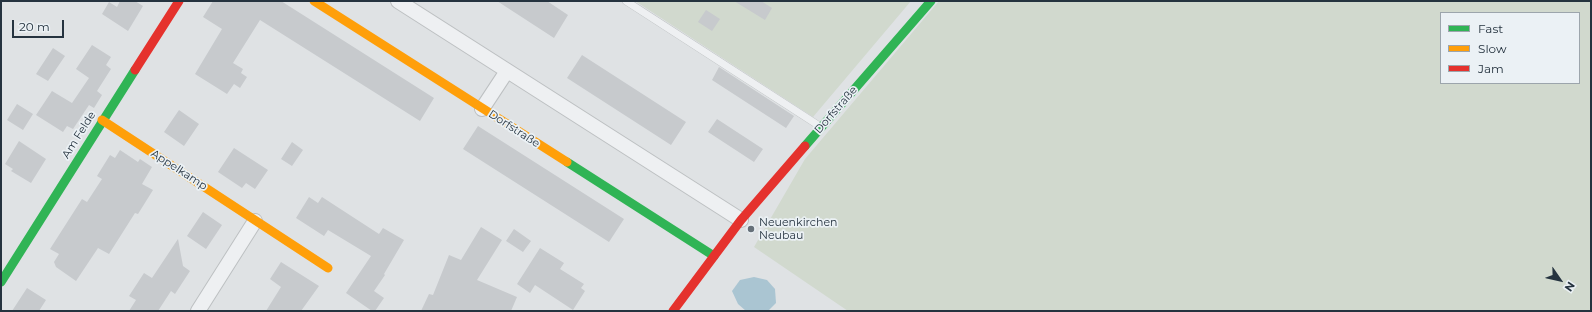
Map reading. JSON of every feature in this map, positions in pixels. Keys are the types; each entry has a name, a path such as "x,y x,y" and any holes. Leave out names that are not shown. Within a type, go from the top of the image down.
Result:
{"street":[{"name":"Am Felde","path":"1,282 102,120 179,1"},
{"name":"Dorfstraße","path":"314,1 714,256"},
{"path":"398,1 741,220"},
{"name":"Dorfstraße","path":"674,311 741,220 931,1"},
{"path":"482,109 507,71"},
{"name":"Appelkamp","path":"102,120 328,268"},
{"path":"198,311 255,221"}],"lane":[{"path":"626,1 822,127"}],"shaded area":[{"path":"635,1 911,1 813,117"},
{"path":"939,1 1591,1 1591,311 848,311 754,247 805,159"}],"water":[{"path":"754,277 767,280 775,289 776,303 768,311 746,311 738,304 732,291 740,280"}],"building":[{"path":"120,1 135,1 143,6 128,31 102,14 109,2 117,7"},
{"path":"213,1 281,1 434,98 420,121 260,20 233,63 243,69 241,73 247,77 240,88 234,84 227,94 195,74 222,29 203,17"},
{"path":"497,1 547,1 568,15 554,38"},
{"path":"734,1 761,1 772,8 765,20"},
{"path":"706,10 720,19 712,31 698,22"},
{"path":"92,45 111,57 106,65 111,69 97,91 102,95 94,108 89,105 73,129 67,126 63,132 36,115 52,91 72,103 89,78 76,69"},
{"path":"53,48 65,56 48,81 36,74"},
{"path":"582,55 686,122 671,145 567,78"},
{"path":"719,67 794,116 786,128 712,80"},
{"path":"17,104 33,114 23,130 7,120"},
{"path":"179,110 199,124 184,146 164,132"},
{"path":"717,119 763,149 754,162 708,132"},
{"path":"478,126 624,219 609,242 463,149"},
{"path":"19,141 46,159 31,183 11,171 13,169 5,164"},
{"path":"292,142 303,150 292,166 281,159"},
{"path":"234,148 268,170 255,189 246,183 242,188 218,172"},
{"path":"120,150 138,162 140,159 152,167 142,184 153,190 138,214 135,213 109,254 98,248 76,281 56,267 54,262 59,254 50,249 82,199 87,202 102,179 97,176 110,155 115,158"},
{"path":"309,197 318,203 322,197 379,234 383,228 404,240 384,274 385,275 374,291 384,298 375,311 372,311 346,293 371,256 328,230 324,236 296,218"},
{"path":"203,212 222,225 206,249 187,236"},
{"path":"481,227 502,240 477,280 517,297 511,311 421,311 429,294 433,295 449,255 461,260"},
{"path":"514,229 531,241 523,252 506,241"},
{"path":"178,239 183,266 190,271 175,294 171,291 158,311 129,311 136,300 129,296 144,273 152,278"},
{"path":"540,248 564,263 560,269 584,284 581,288 585,291 573,310 535,285 530,293 517,284"},
{"path":"281,262 319,286 301,311 266,311 281,287 270,279"},
{"path":"27,288 46,300 39,311 12,311"}],"traffic: fast":[{"path":"805,146 931,1"},
{"path":"1,282 135,70"},
{"path":"567,162 714,256"}],"traffic: slow":[{"path":"314,1 567,162"},
{"path":"102,120 328,268"}],"traffic: jam":[{"path":"135,70 179,1"},
{"path":"673,311 741,220 805,146"}],"place":[{"name":"Neuenkirchen Neubau","path":"751,229"}]}
